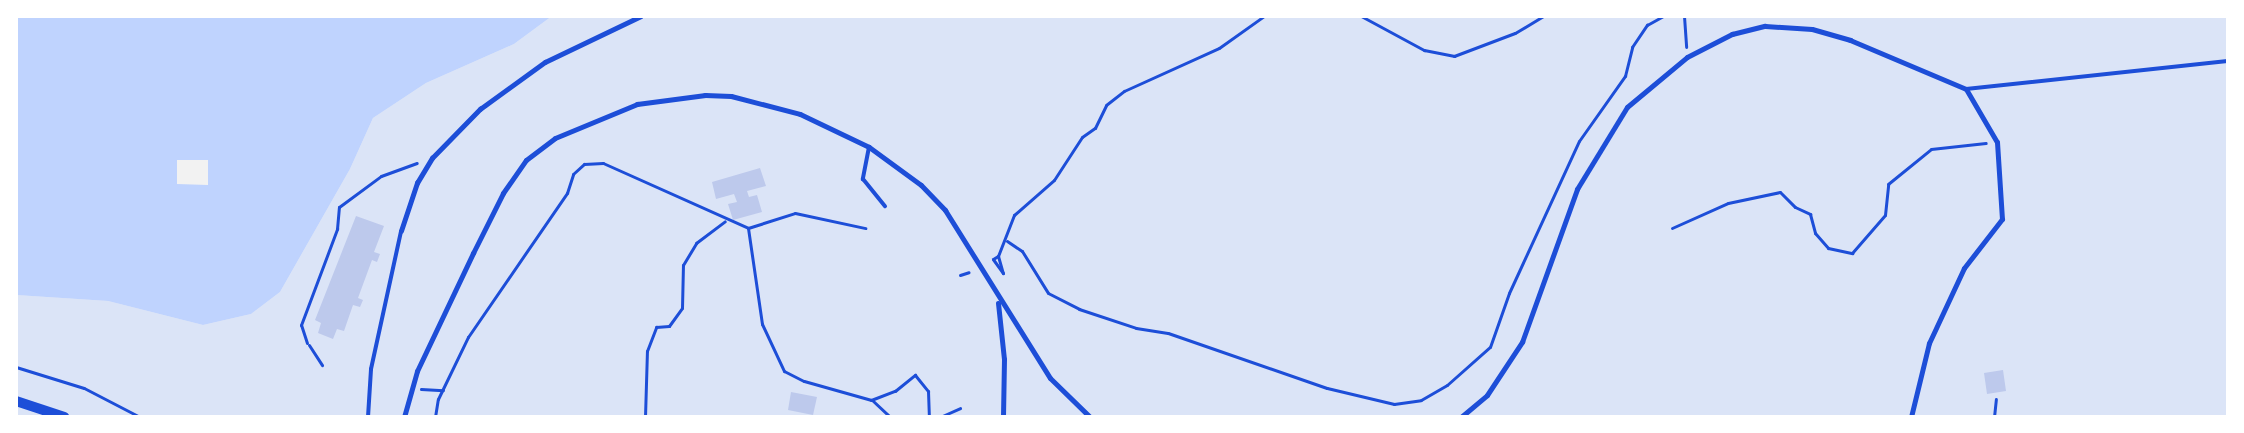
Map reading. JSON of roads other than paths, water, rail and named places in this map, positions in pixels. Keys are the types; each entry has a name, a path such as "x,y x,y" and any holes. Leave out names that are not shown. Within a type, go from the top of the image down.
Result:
{"main road":[{"path":"16,401 64,417"}],"street":[{"path":"401,231 417,183 432,158 480,109 545,62 641,16"},
{"path":"1461,417 1487,395 1522,342 1577,189 1596,153 1627,107 1687,57 1732,34 1765,26 1812,29 1906,61 1966,89 1997,142 2002,219 1964,268 1929,343 1910,417"},
{"path":"404,417 411,388 503,192 526,160 555,138 637,104 672,97 731,96 800,114 869,147 922,185 945,210 997,300 1050,378 1090,417"},
{"path":"997,300 1004,359 1003,417"}],"lane":[{"path":"1966,89 2228,61"},
{"path":"869,147 863,179 885,206"},
{"path":"368,417 371,369 401,231"}],"water":[{"path":"16,16 552,16 514,44 426,83 373,118 350,169 280,292 251,314 203,325 108,301 16,295"}]}
